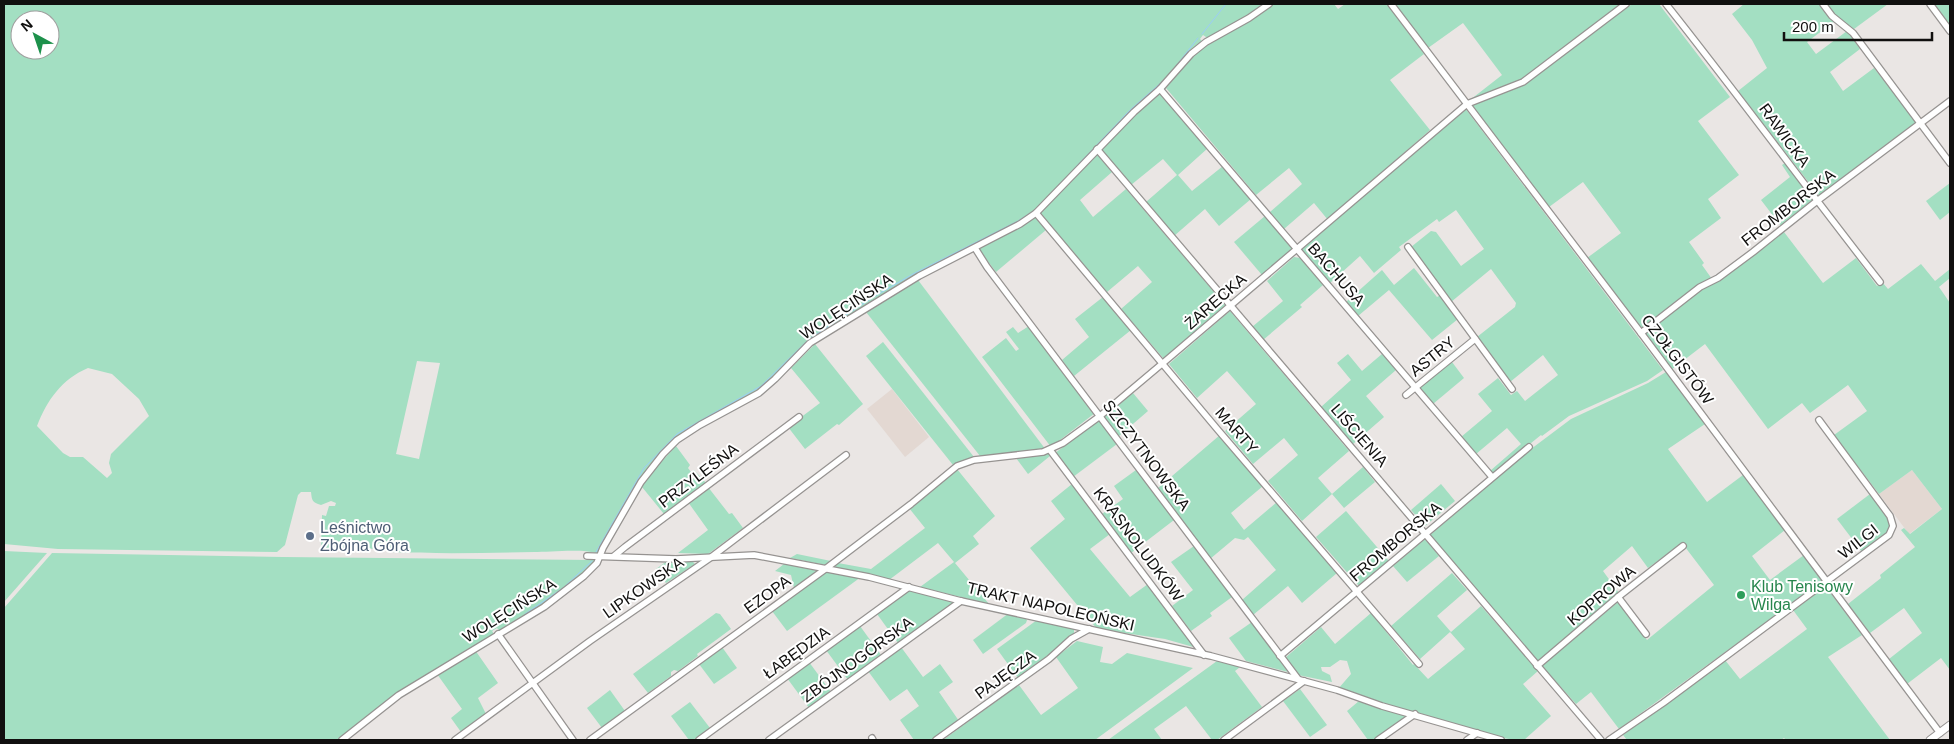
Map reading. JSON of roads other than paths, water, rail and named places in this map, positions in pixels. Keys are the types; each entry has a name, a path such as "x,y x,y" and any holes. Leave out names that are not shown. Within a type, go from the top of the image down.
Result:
{"street":[{"name":"WOLĘCIŃSKA","path":"342,740 399,696 554,601 593,568 641,482 663,454 677,440 693,429 759,393 776,379 810,343 919,276 1020,224 1036,213 1139,107 1160,89 1191,54 1206,42 1269,4"},
{"name":"CZOŁGISTÓW","path":"1391,4 1641,332 1940,733"},
{"path":"1466,104 1512,88 1523,82 1626,4"},
{"name":"RAWICKA","path":"1666,4 1880,282"},
{"path":"1823,4 1835,19 1853,33 1950,163"},
{"path":"1930,4 1950,31"},
{"name":"BACHUSA","path":"1160,89 1492,477"},
{"name":"FROMBORSKA","path":"1641,332 1677,303 1700,287 1718,278 1753,252 1817,201 1950,101"},
{"name":"ŻARECKA","path":"956,466 974,460 1050,450 1063,443 1100,416 1466,104"},
{"name":"LIŚCIENIA","path":"1098,149 1601,740"},
{"name":"MARTY","path":"1036,213 1218,430 1419,664"},
{"path":"1408,247 1512,389"},
{"name":"SZCZYTNOWSKA","path":"975,248 987,267 1298,679"},
{"name":"ASTRY","path":"1406,395 1475,339"},
{"name":"PRZYLEŚNA","path":"614,556 799,417"},
{"name":"WILGI","path":"1609,740 1889,534 1893,523 1890,516 1819,420"},
{"name":"FROMBORSKA","path":"1280,656 1529,447"},
{"name":"KRASNOLUDKÓW","path":"1050,450 1204,655"},
{"name":"LIPKOWSKA","path":"455,740 710,558 846,454"},
{"name":"EZOPA","path":"590,740 824,570 911,504 956,466"},
{"name":"KOPROWA","path":"1537,666 1618,597 1683,546"},
{"name":"TRAKT NAPOLEOŃSKI","path":"587,556 710,558 754,556 869,577 961,601 1204,655 1298,679 1501,740"},
{"name":"ŁABĘDZIA","path":"699,740 909,587"},
{"path":"1618,597 1646,634"},
{"name":"ZBÓJNOGÓRSKA","path":"769,740 961,601"},
{"name":"PAJĘCZA","path":"936,740 1049,659 1071,639 1089,629"},
{"path":"498,634 573,740"},
{"path":"1224,740 1304,681"},
{"path":"1378,740 1415,714"},
{"path":"1930,740 1950,725"},
{"path":"1467,740 1477,733"}],"waterway":[{"path":"1202,34 1226,4"},
{"path":"1172,71 1198,38"},
{"path":"596,552 644,468 677,434 761,386 809,339 875,296 913,274 1018,221 1035,210 1130,110 1163,81"},
{"path":"525,614 563,588 592,561"}],"place":[{"name":"Leśnictwo Zbójna Góra","path":"310,536"},
{"name":"Klub Tenisowy Wilga","path":"1741,595"}]}
